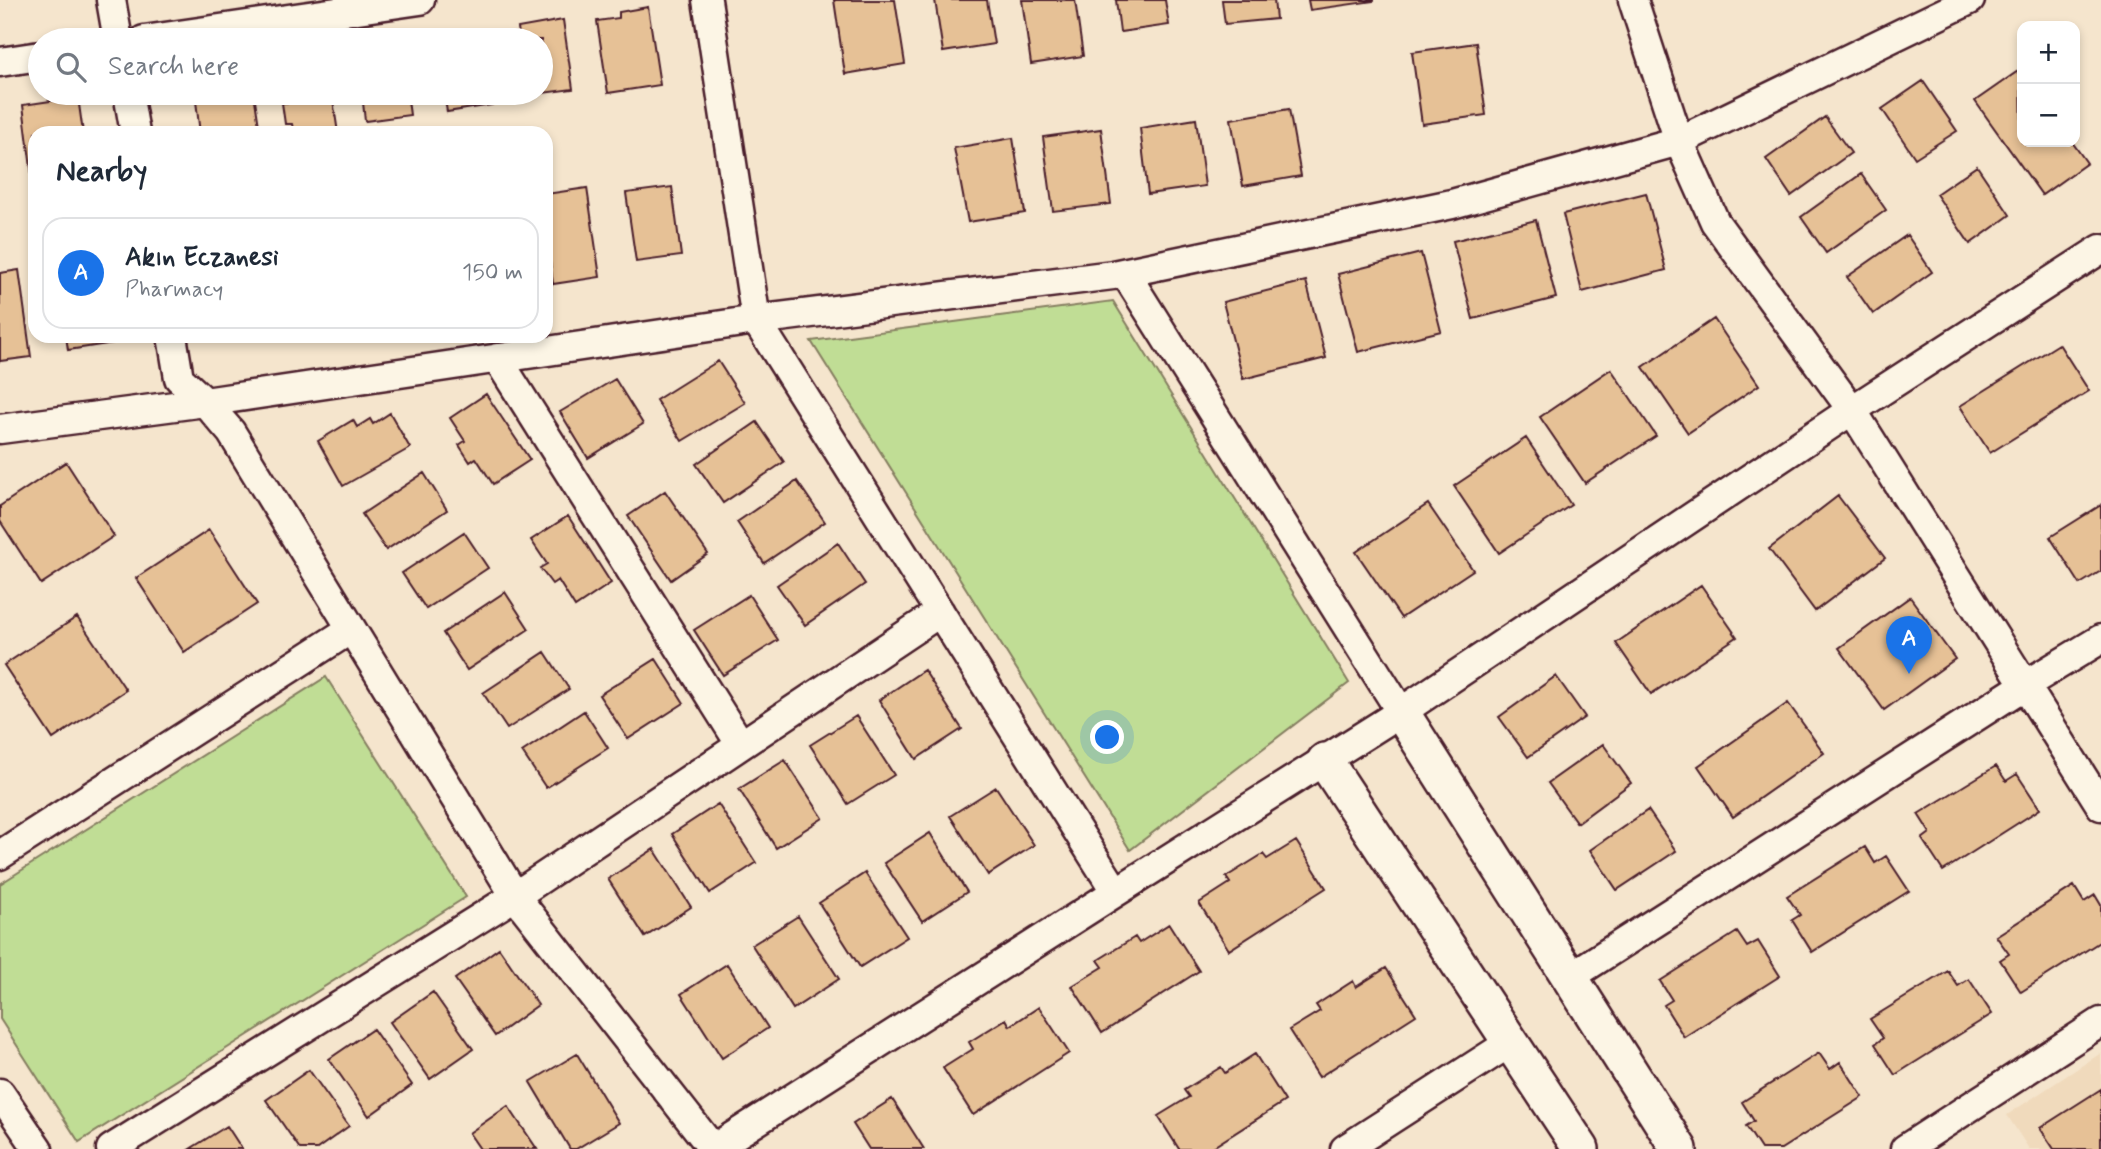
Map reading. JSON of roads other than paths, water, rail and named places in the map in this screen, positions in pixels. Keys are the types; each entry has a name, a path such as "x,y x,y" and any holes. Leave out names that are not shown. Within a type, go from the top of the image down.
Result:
{"street":[{"path":"111,0 116,28"},
{"path":"227,28 420,0"},
{"path":"707,0 756,320 1116,892"},
{"path":"1633,0 1679,141 1715,222 1852,410 2101,806"},
{"path":"0,429 205,402 756,320 1125,273 1452,204 1679,141 1970,0"},
{"path":"0,62 28,58"},
{"path":"130,105 134,126"},
{"path":"173,343 180,378 231,432 515,896 713,1149 1401,712 1852,410 2101,249"},
{"path":"1125,273 1679,1149"},
{"path":"497,358 741,745"},
{"path":"111,1149 515,896 940,612"},
{"path":"0,855 351,629"},
{"path":"1570,977 2101,639"},
{"path":"1325,761 1581,1149"},
{"path":"1905,1149 2101,1021"},
{"path":"1345,1149 1511,1042"},
{"path":"0,1093 38,1149"}],"place":[{"name":"Akın Eczanesi","path":"1909,674"}]}
